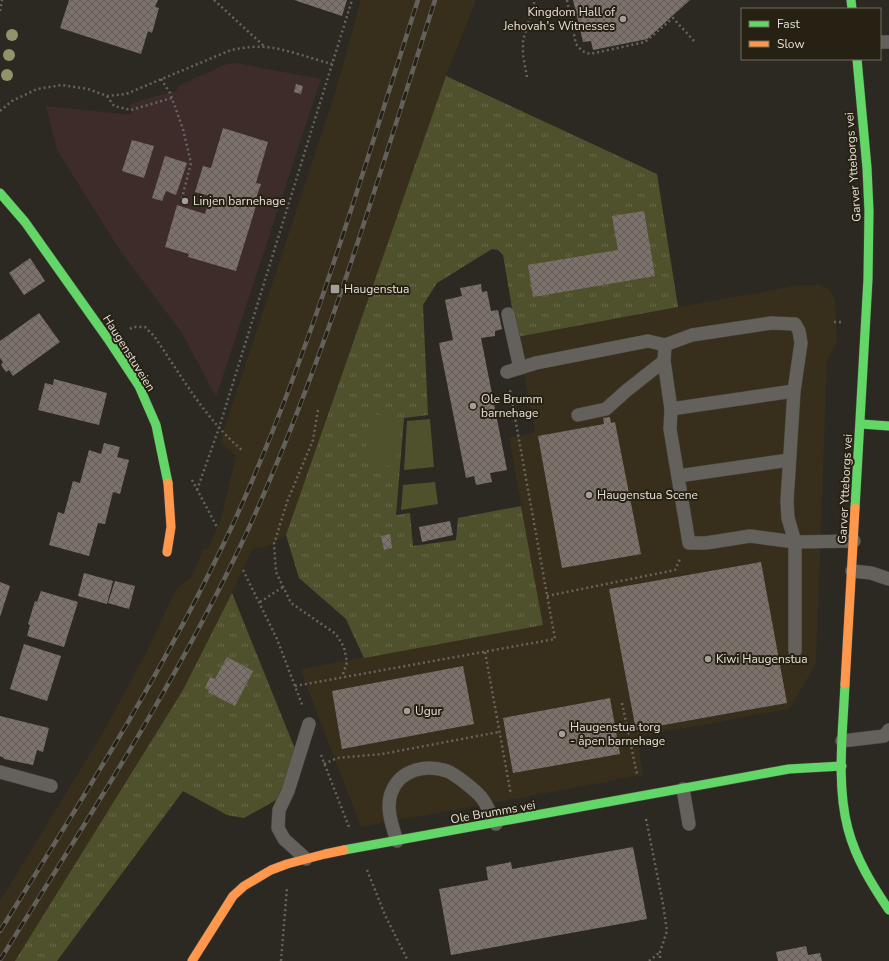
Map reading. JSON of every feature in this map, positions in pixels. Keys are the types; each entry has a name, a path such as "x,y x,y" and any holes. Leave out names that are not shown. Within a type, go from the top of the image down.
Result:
{"main road":[{"name":"Garver Ytteborgs vei","path":"857,60 867,168 869,211 867,308 842,741 842,794 845,818 853,845 863,868 877,893 889,910"},
{"name":"Haugenstuveien","path":"0,193 24,222 110,342 139,386 156,425 167,476 171,527 167,552"},
{"path":"861,424 889,426"},
{"name":"Ole Brumms vei","path":"192,961 233,896 244,886 271,870 306,859 789,769 842,766"}],"lane":[{"path":"508,314 520,368"},
{"path":"507,372 536,363 648,341 665,345 692,335 771,323 795,324 799,331 801,343 794,391 787,501 788,518 795,542 795,651"},
{"path":"665,345 664,361 671,409 670,430 689,543 706,543 750,536 795,542 854,541"},
{"path":"578,415 606,409 626,390 664,361"},
{"path":"671,409 794,391"},
{"path":"678,476 789,460"},
{"path":"852,571 871,573 889,579"},
{"path":"306,859 284,839 278,828 279,810 288,792 309,724"},
{"path":"842,741 884,736 889,730"},
{"path":"397,842 392,826 389,804 392,791 399,780 408,772 420,768 433,768 448,772 475,790 482,798 496,824"},
{"path":"0,772 51,786"},
{"path":"683,789 689,824"}],"path":[{"path":"0,11 2,0"},
{"path":"214,0 265,46"},
{"path":"216,527 197,490 219,428 352,0"},
{"path":"527,77 522,40 535,0"},
{"path":"567,0 576,44 582,51 590,54 645,42 673,18 695,42"},
{"path":"0,111 12,101 37,89 62,85 88,89 107,96 126,94 231,50 247,47 265,46 332,64"},
{"path":"161,79 172,98 191,163 181,202"},
{"path":"107,96 114,106 131,110 172,98"},
{"path":"128,330 133,327 145,327 154,336 201,405 219,428 242,450"},
{"path":"295,686 555,639 507,372"},
{"path":"318,410 313,440 287,502 274,544 276,572 291,603 336,634 344,647 347,662 342,677"},
{"path":"547,596 675,570 689,543"},
{"path":"243,570 277,639 351,831"},
{"path":"260,602 283,587"},
{"path":"485,652 512,799"},
{"path":"622,703 638,780"},
{"path":"324,764 337,758 382,754 499,732"},
{"path":"645,813 667,931 660,952 660,961"},
{"path":"366,866 385,915 408,961"},
{"path":"281,961 287,886"},
{"path":"649,961 660,952"}],"shaded area":[{"path":"361,0 476,0 446,76 286,535 269,546 252,549 232,593 183,690 15,961 0,961 0,901 104,731 149,647 176,589 191,577 204,548 208,549 221,519 236,456 220,442 335,93"},
{"name":"Linjen barnehage","path":"236,63 321,79 216,397 182,333 121,252 57,150 46,106 132,115 129,105 152,97 177,91 178,86 227,64"},
{"path":"799,285 820,285 830,290 835,300 837,343 827,360 816,664 789,709 637,737 643,775 361,827 300,669 543,625 509,438 535,432 517,337"}],"green space":[{"path":"446,76 657,174 678,307 517,337 503,255 498,250 492,249 437,283 423,305 428,415 404,418 396,515 410,513 413,546 456,540 458,518 521,506 543,625 364,658 346,619 299,578 286,535"},
{"path":"373,414 402,420 397,468 363,461"},
{"path":"430,419 434,467 404,470 407,421"},
{"path":"435,482 438,504 401,510 403,485"},
{"path":"232,593 297,754 276,800 244,818 227,815 183,791 57,961 15,961 183,690"}],"building":[{"path":"69,0 158,0 155,7 159,8 152,33 148,31 141,54 60,28"},
{"path":"294,0 347,0 342,16"},
{"name":"Kingdom Hall of Jehovah's Witnesses","path":"573,0 690,0 647,39 593,50 591,41 583,42"},
{"path":"296,84 303,86 301,94 294,92"},
{"path":"223,128 268,142 256,183 261,184 254,204 249,204 256,206 236,271 188,257 189,254 165,247 177,205 205,214 210,196 195,192 203,166 211,168"},
{"path":"132,140 154,146 144,178 122,171"},
{"path":"165,156 187,163 176,195 166,191 162,201 152,198"},
{"path":"644,211 655,276 533,297 528,265 618,250 612,216"},
{"path":"30,258 45,281 24,295 9,273"},
{"name":"Ole Brumm barnehage","path":"481,284 482,292 487,291 491,311 498,310 502,329 495,331 495,336 481,338 507,470 490,473 492,482 476,485 474,476 466,478 439,343 453,340 445,300 462,296 460,288"},
{"path":"39,313 60,342 13,376 9,370 6,372 1,365 3,362 0,358 0,341"},
{"path":"54,379 107,393 99,425 38,410 45,383 53,385"},
{"name":"Haugenstua Scene","path":"610,417 611,423 615,422 641,554 562,568 538,436 604,424 603,418"},
{"path":"104,443 120,447 117,457 129,460 120,494 113,492 105,524 98,523 89,556 49,545 58,512 64,514 73,481 80,483 89,450 101,454"},
{"path":"450,521 453,535 422,542 419,527"},
{"path":"390,534 392,548 384,550 381,536"},
{"path":"761,562 787,703 636,730 609,589"},
{"path":"84,573 113,581 107,604 78,596"},
{"path":"115,581 135,586 129,609 108,603"},
{"path":"0,582 10,586 0,617"},
{"path":"41,591 78,602 64,647 27,636 30,625 28,624 35,601 37,602"},
{"path":"24,644 61,656 47,701 10,689"},
{"path":"227,657 253,671 235,706 208,692 209,690 205,688 210,677 215,679"},
{"path":"463,666 474,724 342,749 332,691"},
{"path":"610,698 620,754 513,773 503,718"},
{"path":"0,716 49,728 43,752 37,750 33,765 4,759 0,756"},
{"path":"633,847 647,919 451,955 439,889 488,880 486,867 511,862 512,869"},
{"path":"806,946 808,955 820,953 822,961 778,961 776,952"}],"railway":[{"path":"0,931 123,731 180,629 233,524 261,460 310,331 355,199 418,0"},
{"path":"0,960 130,750 220,588 247,532 275,467 326,336 371,202 435,0"}],"traffic: fast":[{"path":"851,0 852,8"},
{"path":"855,508 868,279 869,211 867,168 857,60"},
{"path":"0,193 25,222 110,342 139,386 156,425 168,483"},
{"path":"861,424 889,426"},
{"path":"845,684 841,757 844,812 855,851 889,910"},
{"path":"344,850 789,769 842,766"}],"traffic: slow":[{"path":"167,552 171,527 168,483"},
{"path":"845,684 855,508"},
{"path":"192,961 233,896 244,886 271,870 287,864 344,850"}],"place":[{"name":"Kingdom Hall of Jehovah's Witnesses","path":"623,19"},
{"name":"Linjen barnehage","path":"185,201"},
{"name":"Haugenstua","path":"335,289"},
{"name":"Ole Brumm barnehage","path":"473,406"},
{"name":"Haugenstua Scene","path":"589,495"},
{"name":"Kiwi Haugenstua","path":"708,659"},
{"name":"Ugur","path":"407,711"},
{"name":"Haugenstua torg - åpen barnehage","path":"562,734"}]}
